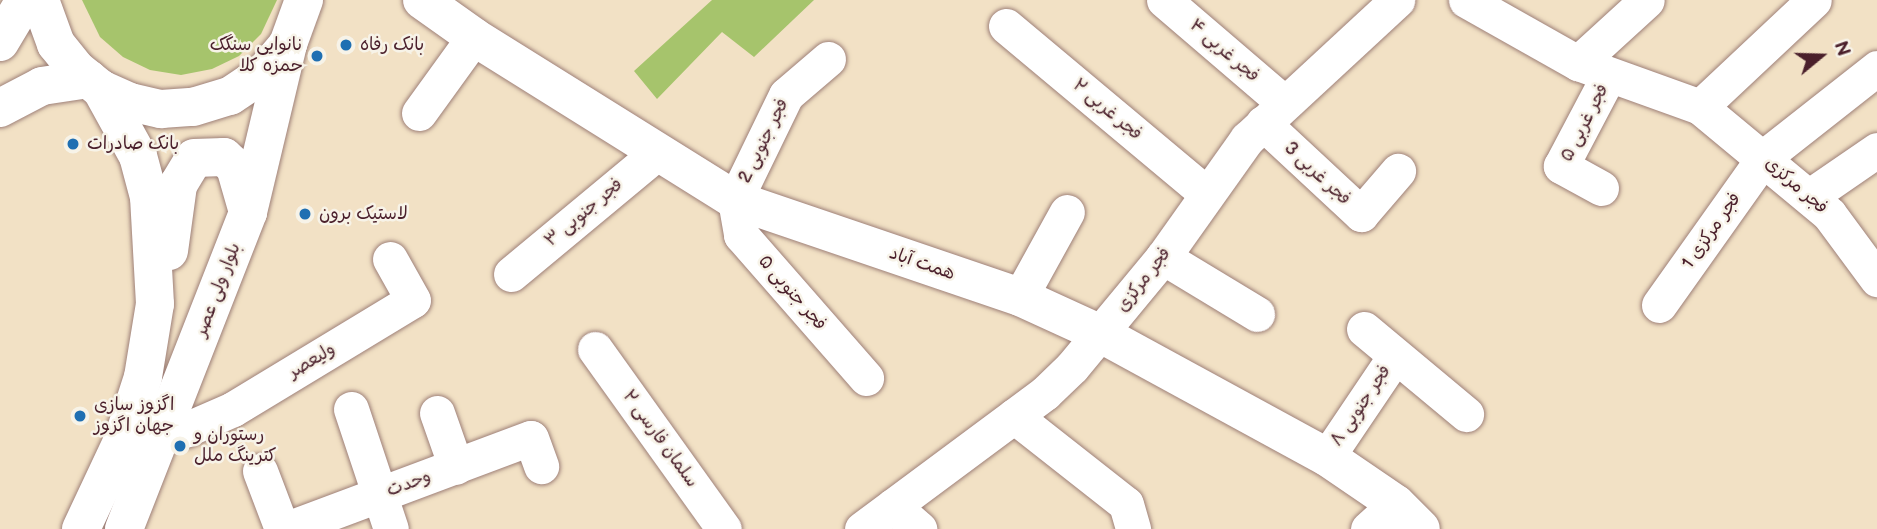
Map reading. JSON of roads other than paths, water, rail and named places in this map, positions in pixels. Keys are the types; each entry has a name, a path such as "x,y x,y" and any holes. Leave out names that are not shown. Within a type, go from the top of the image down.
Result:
{"main road":[{"path":"0,42 25,0"},
{"path":"40,0 56,44 94,84 138,156 149,197 156,278 152,333"},
{"name":"همت آباد","path":"422,0 474,37 735,200 1020,297 1101,334 1327,457 1409,517"},
{"path":"0,77 50,72 94,84 130,102 161,109 193,107 230,96 252,81 288,44 307,3"},
{"name":"بلوار ولی عصر","path":"124,529 248,212 288,44"},
{"path":"0,108 42,86 94,84"},
{"path":"81,529 122,442 152,333 178,186 194,158 224,158 236,167 248,212"}],"street":[{"name":"فجر غربی ۴","path":"1164,0 1273,113"},
{"name":"فجر مرکزی","path":"862,529 1045,393 1101,334 1163,257 1207,194 1273,113 1397,0"},
{"name":"فجر مرکزی","path":"1466,0 1593,70 1700,107 1764,157 1829,214 1877,279"},
{"path":"1593,70 1647,0"},
{"path":"1700,107 1814,0"},
{"name":"فجر غربی ۲","path":"1006,26 1207,194"},
{"path":"419,113 474,37"},
{"name":"فجر جنوبی 2","path":"735,200 786,95 828,59"},
{"name":"فجر مرکزی 1","path":"1659,305 1764,157 1877,68"},
{"name":"فجر غربی ۵","path":"1593,70 1561,166 1601,188"},
{"name":"فجر غربی 3","path":"1273,113 1361,214 1398,171"},
{"path":"1810,197 1877,150"},
{"name":"فجر جنوبی ۳","path":"511,274 658,152"},
{"name":"فجر جنوبی ۵","path":"735,200 741,235 866,378"},
{"path":"1020,297 1068,212"},
{"path":"1163,257 1257,314"},
{"name":"ولیعصر","path":"167,424 185,430 233,409 413,300 390,259"},
{"path":"1364,329 1466,414"},
{"name":"سلمان فارسی ۲","path":"595,349 724,529"},
{"name":"فجر جنوبی ۸","path":"1327,457 1395,356"},
{"path":"351,409 391,529"},
{"path":"438,413 456,467"},
{"path":"1014,416 1126,504 1133,529"},
{"name":"وحدت","path":"284,529 456,467 536,452"},
{"path":"260,471 284,529"},
{"path":"893,506 919,529"},
{"path":"1368,529 1409,517"}],"place":[{"name":"بانک رفاه","path":"346,45"},
{"name":"نانوایی سنگک حمزه کلا","path":"317,56"},
{"name":"بانک صادرات","path":"73,144"},
{"name":"لاستیک برون","path":"305,214"},
{"name":"اگزوز سازی جهان اگزوز","path":"80,416"},
{"name":"رستوران و کترینگ ملل","path":"180,446"}]}
